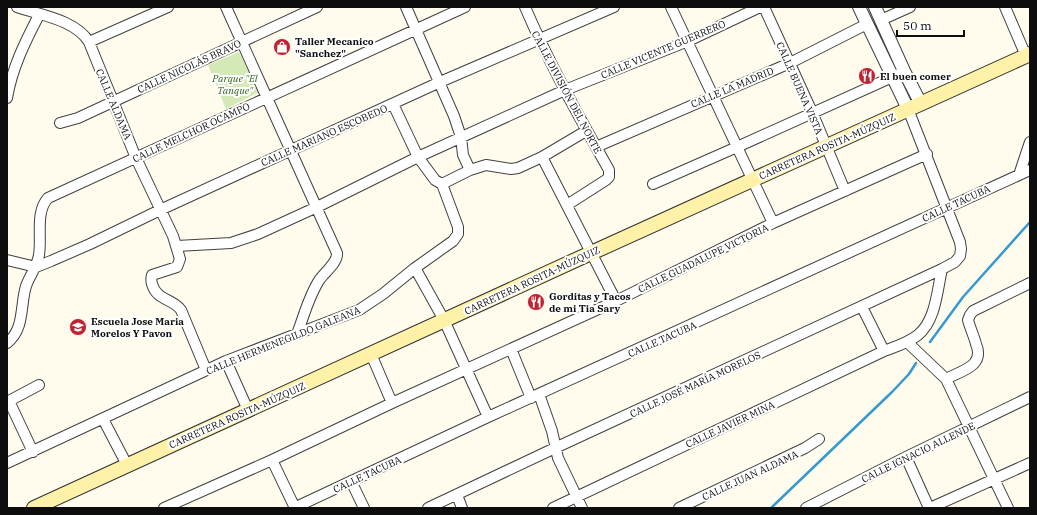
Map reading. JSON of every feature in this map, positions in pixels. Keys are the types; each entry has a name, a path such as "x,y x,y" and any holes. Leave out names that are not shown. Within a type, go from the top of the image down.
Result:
{"main road":[{"name":"CARRETERA ROSITA-MÚZQUIZ","path":"34,508 1028,55"}],"street":[{"path":"16,7 66,23 85,35 89,42 168,7"},
{"path":"226,7 336,248 337,256 315,288 297,334"},
{"name":"CALLE NICOLÁS BRAVO","path":"60,123 72,121 317,7"},
{"path":"406,7 454,116 461,137 463,155 470,170"},
{"name":"CALLE MELCHOR OCAMPO","path":"36,267 39,255 41,211 43,203 48,198 465,7"},
{"name":"CALLE DIVISIÓN DEL NORTE","path":"525,7 538,39 586,131 609,170 609,177 567,205"},
{"name":"CALLE MARIANO ESCOBEDO","path":"36,267 90,244 160,210 440,82 614,7"},
{"path":"672,7 773,224"},
{"name":"CALLE VICENTE GUERRERO","path":"177,246 219,244 243,240 258,234 461,137 565,90 688,41 760,7"},
{"name":"CALLE BUENA VISTA","path":"764,7 812,112 844,191"},
{"path":"859,7 891,77 908,109 947,208"},
{"path":"875,7 904,71 921,104"},
{"path":"881,20 910,7"},
{"path":"1005,7 1028,55"},
{"path":"7,98 18,56 39,14"},
{"name":"CALLE LA MADRID","path":"596,147 790,63 867,24"},
{"name":"CALLE ALDAMA","path":"89,42 136,158 177,246"},
{"path":"653,184 904,71"},
{"path":"393,104 418,157 435,180 442,184 470,170 486,165 515,169 542,157 586,131"},
{"path":"1019,175 1030,142"},
{"name":"CALLE GUADALUPE VICTORIA","path":"272,460 392,402 616,301 773,224 927,154"},
{"path":"542,157 616,301"},
{"name":"CALLE TACUBA","path":"295,508 488,417 1030,170"},
{"name":"CALLE HERMENEGILDO GALEANA","path":"7,463 226,361 359,310 383,294 452,241 458,234 458,227 442,184"},
{"name":"CALLE JOSÉ MARÍA MORELOS","path":"428,508 862,307 955,262 960,256 960,242 947,208"},
{"path":"177,246 180,259 177,267 152,275 152,283 156,293 178,306 181,310 206,370"},
{"path":"7,260 36,267 26,287 17,332 10,341"},
{"path":"415,268 444,320 488,417"},
{"name":"CALLE JAVIER MINA","path":"553,508 917,336 924,329 931,317 942,269"},
{"path":"946,379 974,364 979,356 979,349 968,320 973,311 1030,283"},
{"path":"862,307 884,351"},
{"path":"907,342 946,379 1008,508"},
{"path":"511,348 552,431 555,448 562,467 582,508"},
{"path":"371,354 392,402"},
{"path":"226,361 248,410"},
{"path":"33,452 8,402 39,385"},
{"name":"CALLE IGNACIO ALLENDE","path":"806,508 906,457 1030,397"},
{"path":"104,419 127,465"},
{"name":"CALLE JUAN ALDAMA","path":"680,508 804,448 819,439"},
{"path":"906,457 930,508 1030,462"},
{"path":"164,508 272,460 295,508"},
{"path":"351,481 364,508"},
{"path":"457,495 462,508"}],"green space":[{"name":"Parque \"El Tanque\"","path":"239,52 259,92 226,109 208,65"}],"waterway":[{"path":"930,342 963,297 1030,222"},
{"path":"771,508 892,392 909,374 916,363"}],"place":[{"name":"Taller Mecanico \"Sanchez\"","path":"282,47"},
{"name":"El buen comer","path":"867,76"},
{"name":"Gorditas y Tacos de mi Tia Sary","path":"536,302"},
{"name":"Escuela Jose Maria Morelos Y Pavon","path":"78,327"}]}
